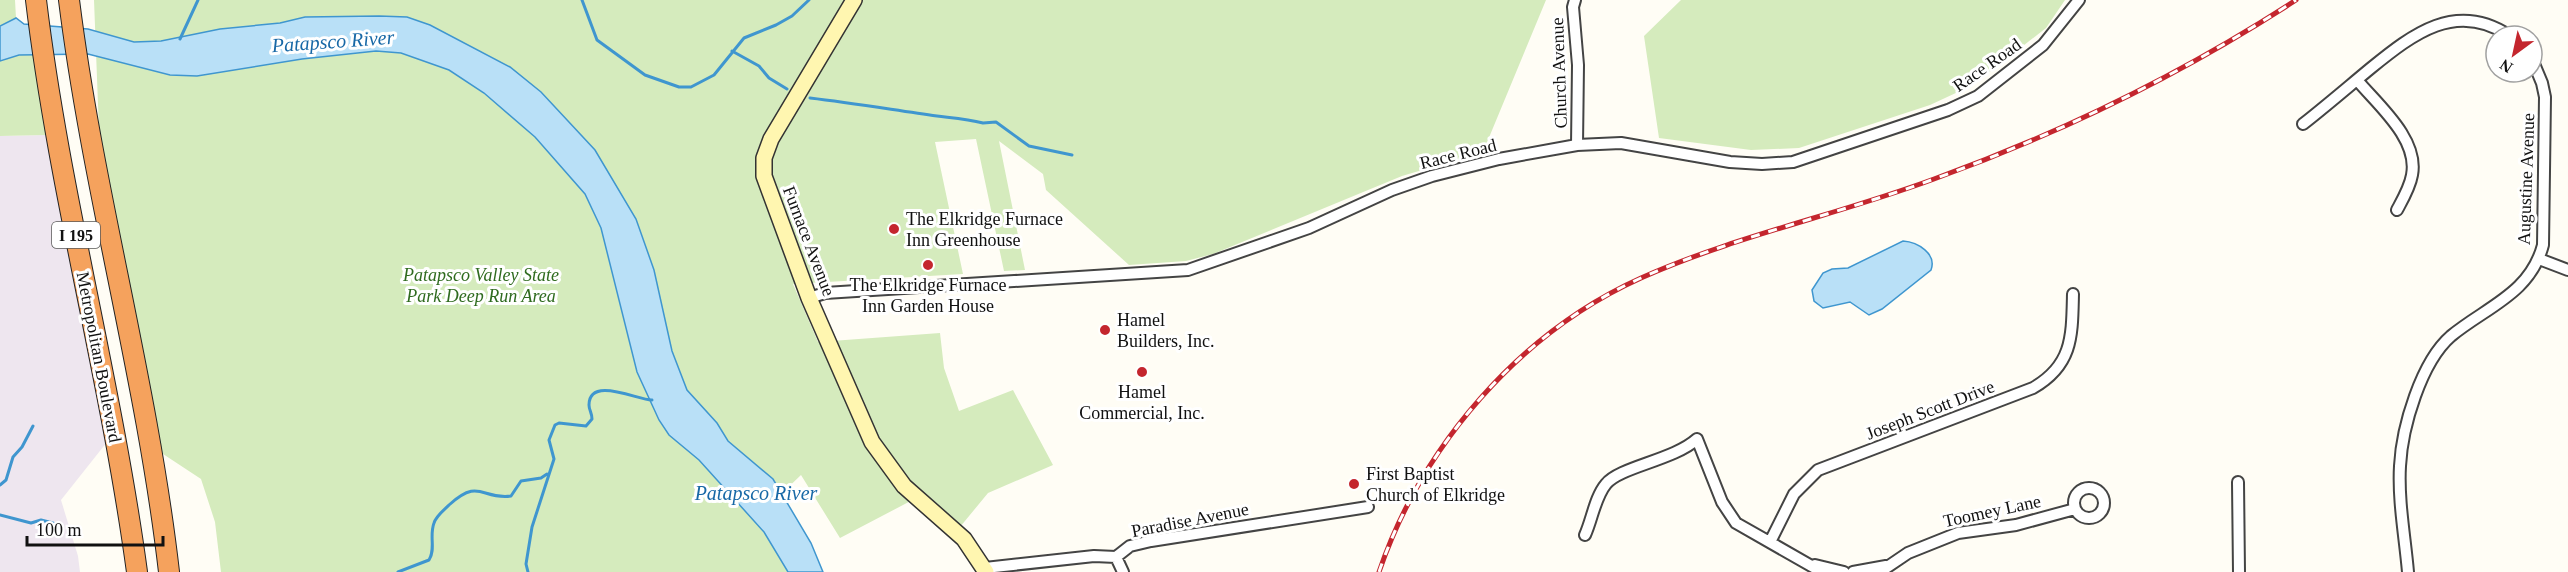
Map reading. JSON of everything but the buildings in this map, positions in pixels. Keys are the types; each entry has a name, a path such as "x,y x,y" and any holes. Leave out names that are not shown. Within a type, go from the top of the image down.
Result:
{"highway":[{"name":"Metropolitan Boulevard","path":"36,0 47,81 121,470 136,572"},
{"name":"Metropolitan Boulevard","path":"69,0 79,77 153,464 169,572"}],"street":[{"name":"Furnace Avenue","path":"854,0 781,121 764,158 764,176 809,298 880,456 914,496 964,539 986,570"},
{"name":"Church Avenue","path":"1575,0 1573,7 1578,64 1577,145"},
{"name":"Race Road","path":"809,298 825,293 1188,270 1309,228 1392,190 1432,176 1498,159 1577,145 1642,144 1747,164 1775,164 1812,157 1948,110 1978,96 2043,45 2079,0"},
{"path":"2303,124 2408,38 2436,23 2452,20 2469,20 2489,24"},
{"path":"2357,80 2399,130 2411,154 2412,176 2397,210"},
{"name":"Augustine Avenue","path":"2408,572 2400,465 2422,375 2439,347 2513,293 2530,276 2539,259 2545,226 2545,97 2542,84"},
{"path":"2539,259 2568,270"},
{"name":"Joseph Scott Drive","path":"1770,542 1794,494 1818,470 2043,382 2057,370 2067,353 2072,328 2073,294"},
{"path":"1585,535 1600,493 1609,480 1685,450 1696,439 1728,514 1745,530 1818,569 1844,572"},
{"path":"2238,482 2239,572"},
{"name":"Paradise Avenue","path":"986,570 1094,556 1116,557 1130,546 1151,541 1368,507"},
{"name":"Toomey Lane","path":"1852,572 1883,569 1908,553 1958,533 2016,525 2075,509"},
{"path":"1116,557 1124,572"}],"shaded area":[{"path":"46,135 107,442 61,500 78,556 80,572 0,572 0,136"}],"green space":[{"path":"0,0 15,0 16,18 34,55 46,135 0,136"},
{"name":"Patapsco Valley State Park Deep Run Area","path":"94,0 1546,0 1483,152 1402,176 1213,254 1186,261 1129,265 1046,190 1043,174 999,141 1025,270 1004,271 976,139 935,142 963,274 793,284 818,342 940,333 944,368 959,411 1013,390 1053,465 988,493 960,527 924,494 840,538 801,475 754,520 774,546 788,572 221,572 215,522 201,479 160,452 99,130"},
{"path":"1681,0 2065,0 2046,28 1973,85 1930,105 1799,148 1751,150 1659,138 1644,36"}],"water":[{"name":"Patapsco River","path":"305,17 407,17 430,25 510,67 541,92 595,150 636,219 654,270 672,351 687,390 717,423 728,441 773,479 811,543 823,572 788,572 764,532 699,460 669,435 659,420 637,372 601,228 585,194 535,137 484,93 449,70 401,53 376,51 302,59 197,76 170,75 88,54 19,55 0,61 0,26 16,18 24,24 88,29 134,42 161,41 220,29 280,23"},
{"path":"1903,241 1920,246 1929,254 1931,270 1882,309 1869,315 1850,302 1823,308 1814,301 1812,290 1823,273 1832,269 1848,268"}],"waterway":[{"path":"180,39 198,0"},
{"path":"582,0 597,40 645,75 679,87 691,87 714,75 744,38 792,16 809,0"},
{"path":"732,51 759,66 769,78 787,89"},
{"path":"810,98 983,123 996,122 1029,146 1072,155"},
{"path":"528,572 526,564 532,527 554,459 549,440 555,425 559,423 586,426 592,419 589,405 591,396 597,392 606,390 652,400"},
{"path":"0,485 6,480 13,457 22,447 33,426"},
{"path":"398,572 429,560 435,520 459,497 474,491 511,496 521,481 541,478 547,474"},
{"path":"0,515 31,523 41,520 53,523"}],"railway":[{"path":"1379,572 1398,525 1421,481 1449,438 1480,398 1516,362 1555,329 1596,301 1677,263 1897,192 2028,142 2165,77 2296,0"}],"place":[{"name":"The Elkridge Furnace Inn Greenhouse","path":"894,229"},
{"name":"The Elkridge Furnace Inn Garden House","path":"928,265"},
{"name":"Hamel Builders, Inc.","path":"1105,330"},
{"name":"Hamel Commercial, Inc.","path":"1142,372"},
{"name":"First Baptist Church of Elkridge","path":"1354,484"}]}
